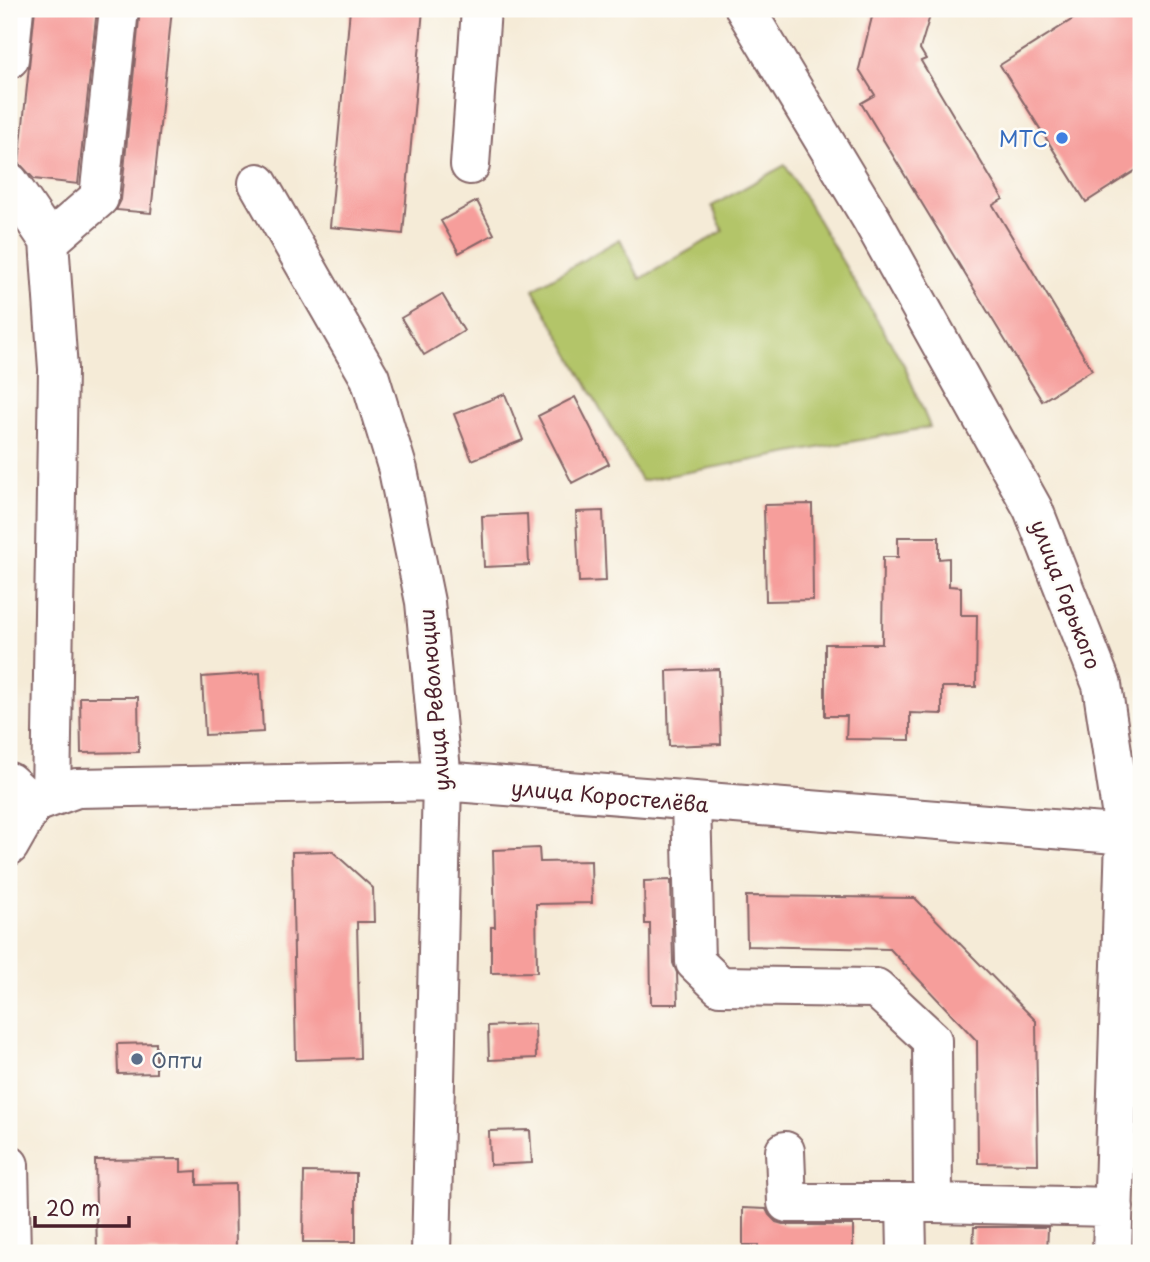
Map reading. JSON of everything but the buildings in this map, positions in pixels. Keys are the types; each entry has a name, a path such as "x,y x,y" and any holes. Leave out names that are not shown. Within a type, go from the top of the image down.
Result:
{"street":[{"path":"9,58 14,9"},
{"path":"49,241 99,198 119,9"},
{"path":"470,165 481,9"},
{"name":"улица Горького","path":"745,9 872,220 1034,509 1102,685 1133,836 1112,1253"},
{"path":"9,182 49,241 58,369 42,793 9,846"},
{"name":"улица Революции","path":"258,183 370,378 398,470 425,602 442,781 432,1253"},
{"name":"улица Коростелёва","path":"42,793 442,781 1133,836"},
{"path":"691,801 695,962 720,986 876,988 932,1040 919,1203 907,1253"},
{"path":"785,1151 787,1203 1114,1207"},
{"path":"9,1165 11,1253"}],"green space":[{"path":"785,165 904,365 930,427 641,481 533,289 620,239 640,279 723,231 712,206"}],"place":[{"name":"МТС","path":"1062,138"},
{"name":"Опти","path":"137,1059"}]}
